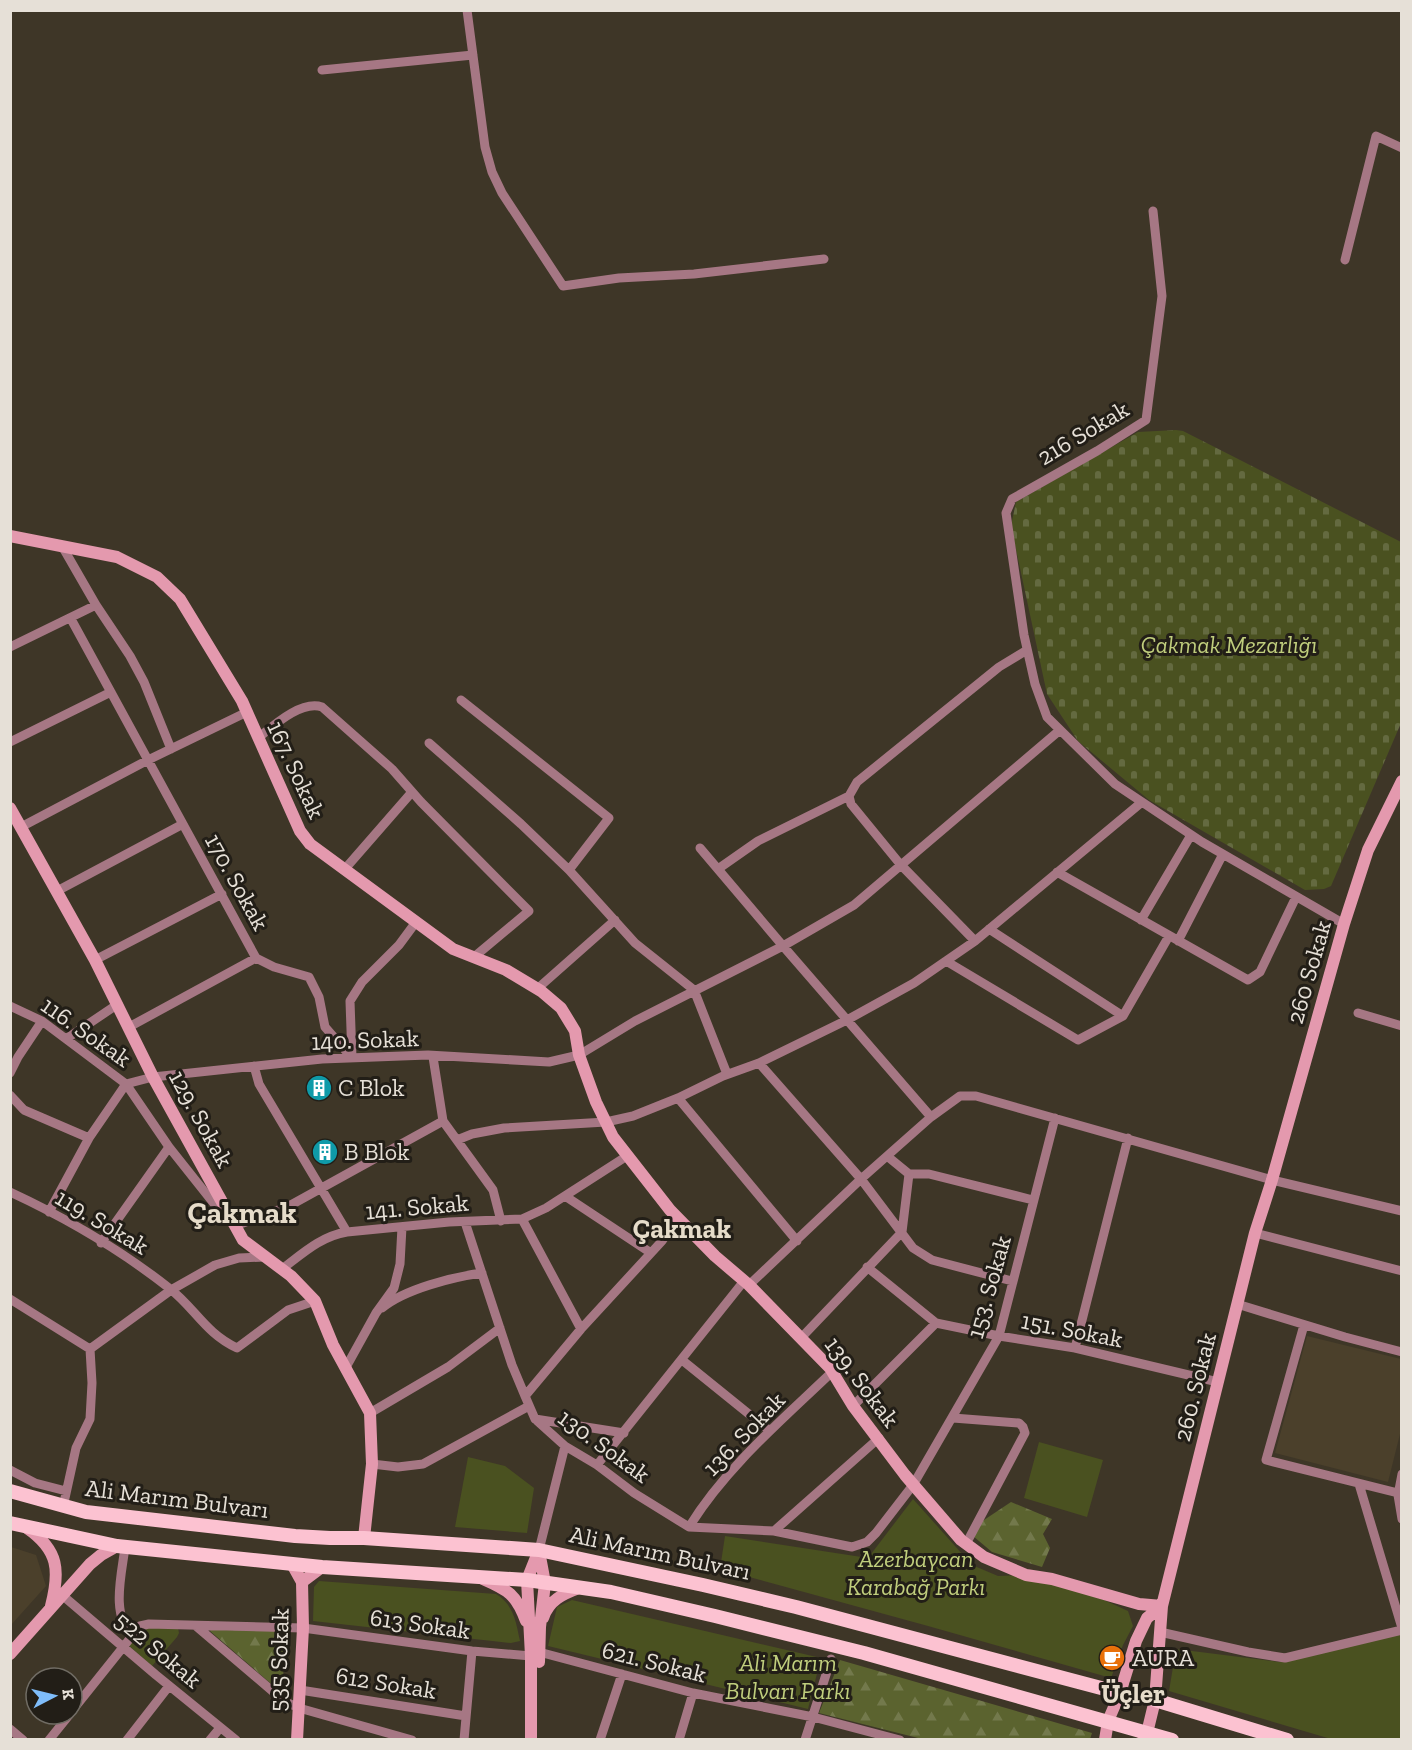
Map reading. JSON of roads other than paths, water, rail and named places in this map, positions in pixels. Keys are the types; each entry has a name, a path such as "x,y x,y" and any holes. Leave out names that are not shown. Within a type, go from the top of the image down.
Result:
{"main road":[{"name":"Ali Marım Bulvarı","path":"10,1491 86,1512 295,1536 364,1538 539,1550 796,1607 1120,1693 1155,1700 1287,1740"},
{"name":"Ali Marım Bulvarı","path":"10,1523 121,1547 322,1567 527,1580 611,1592 852,1650 1108,1721 1145,1736 1172,1740"}],"street":[{"path":"467,10 485,147 492,172 502,193 563,286 619,278 694,274 824,259"},
{"path":"322,70 473,55"},
{"path":"1345,260 1376,136 1401,148"},
{"name":"216 Sokak","path":"1027,650 1006,513 1011,499 1097,451 1120,434 1146,420 1162,296 1153,211"},
{"name":"167. Sokak","path":"10,536 117,556 157,577 180,599 247,712 300,831 310,844 453,949 506,970 537,989 561,1008 575,1030 579,1055"},
{"path":"62,546 144,682 171,749"},
{"path":"11,646 96,605"},
{"name":"170. Sokak","path":"71,619 256,958 274,967 309,977 319,997 325,1027 352,1058"},
{"path":"718,868 758,841 849,796 857,782 999,667 1027,650 1035,684 1047,717 1115,784 1191,835 1344,924"},
{"path":"10,742 111,692"},
{"path":"460,700 609,818 568,870"},
{"path":"258,738 285,717 316,705 322,707 392,769 529,911 474,957"},
{"path":"21,827 148,760 247,712"},
{"name":"140. Sokak","path":"126,1084 153,1077 352,1058 428,1055 549,1062 579,1055 635,1021 783,946 854,905 1060,730"},
{"path":"429,743 521,824 568,870 635,943 694,990 727,1074"},
{"name":"260 Sokak","path":"1272,1180 1344,924 1368,850 1401,781"},
{"path":"344,870 412,792"},
{"path":"849,796 851,804 900,864 975,941"},
{"path":"457,1140 472,1134 504,1128 606,1122 633,1116 678,1098 727,1074 759,1063 847,1020 914,983 975,941 1142,802"},
{"name":"129. Sokak","path":"10,808 95,960 153,1077 243,1240 291,1276 315,1301 333,1346 370,1413 372,1464 364,1538"},
{"path":"57,891 183,824"},
{"path":"1141,920 1191,835"},
{"path":"700,848 931,1117"},
{"path":"946,961 1078,1040 1123,1016 1174,938 1223,854"},
{"path":"1057,872 1248,980 1260,972 1296,897"},
{"path":"95,960 222,894"},
{"path":"537,989 615,920"},
{"path":"352,1058 350,1001 362,982 399,945 416,922"},
{"path":"989,929 1123,1016"},
{"path":"129,1027 256,958"},
{"path":"66,1039 118,1004"},
{"name":"116. Sokak","path":"10,1006 42,1021 126,1084 169,1147 243,1240"},
{"path":"1358,1013 1401,1026"},
{"path":"10,1073 42,1021"},
{"name":"139. Sokak","path":"579,1055 613,1137 627,1156 678,1218 715,1256 746,1283 832,1372 853,1406 913,1485 960,1540 984,1557 1026,1575 1052,1579 1139,1604 1162,1606"},
{"path":"433,1057 443,1121 493,1190 501,1221"},
{"path":"759,1063 861,1179 913,1248 932,1260 1012,1281"},
{"name":"141. Sokak","path":"254,1066 259,1084 346,1233 522,1218 546,1208 627,1156"},
{"path":"49,1212 89,1138 126,1084"},
{"path":"10,1095 24,1110 89,1138"},
{"path":"597,1465 746,1283 796,1241 887,1155 931,1117 960,1096 976,1096 1272,1180 1401,1211"},
{"path":"678,1098 796,1241"},
{"name":"153. Sokak","path":"852,1547 867,1542 913,1485 999,1336 1055,1118"},
{"path":"235,1226 289,1206 443,1121"},
{"path":"1075,1348 1128,1138"},
{"path":"101,1243 169,1147"},
{"path":"887,1155 909,1174 929,1174 1033,1200"},
{"path":"801,1338 902,1232 909,1174"},
{"name":"260. Sokak","path":"1145,1736 1155,1700 1162,1606 1255,1233 1272,1180"},
{"name":"119. Sokak","path":"10,1192 101,1243 171,1290 215,1336 237,1348 288,1310 315,1301"},
{"path":"565,1196 651,1252"},
{"path":"522,1218 582,1329"},
{"path":"525,1396 678,1218"},
{"name":"130. Sokak","path":"465,1222 529,1406 535,1419 565,1446 689,1527 774,1531 852,1547"},
{"path":"345,1368 376,1313 394,1288 400,1264 402,1227"},
{"path":"282,1269 317,1243 336,1234 346,1233"},
{"path":"1255,1233 1401,1271"},
{"path":"90,1348 171,1290 215,1265 239,1258 265,1257"},
{"name":"151. Sokak","path":"867,1267 936,1323 1075,1348 1218,1382"},
{"path":"376,1313 398,1297 460,1276 482,1273"},
{"path":"12,1303 90,1348"},
{"path":"1237,1304 1401,1352"},
{"path":"853,1406 936,1323"},
{"path":"1304,1325 1266,1460 1400,1494"},
{"path":"370,1413 448,1367 500,1328"},
{"path":"63,1507 76,1448 90,1419 92,1383 90,1348"},
{"path":"682,1360 770,1431"},
{"name":"136. Sokak","path":"689,1527 732,1471 832,1372"},
{"path":"372,1464 398,1467 423,1464 529,1406"},
{"path":"953,1418 1018,1423 1023,1427 1025,1433 966,1544"},
{"path":"535,1419 624,1433"},
{"path":"774,1531 879,1438"},
{"path":"531,1740 535,1631 527,1580 539,1550 565,1446"},
{"path":"10,1470 35,1483 66,1491"},
{"path":"1401,1474 1401,1519"},
{"path":"1160,1632 1285,1658 1401,1629 1359,1484"},
{"path":"26,1527 39,1537 51,1553 57,1577 58,1594"},
{"path":"10,1654 51,1608 58,1594 101,1555 121,1547 121,1617 127,1630 133,1636 84,1696"},
{"path":"535,1631 545,1583 539,1550"},
{"path":"292,1564 302,1582 322,1567"},
{"path":"482,1578 504,1588 514,1596 535,1631"},
{"name":"535 Sokak","path":"297,1740 303,1628 302,1582"},
{"path":"535,1631 547,1606 555,1599 579,1588"},
{"name":"522 Sokak","path":"58,1594 236,1740"},
{"path":"1105,1740 1108,1721 1120,1693 1139,1633 1147,1618 1162,1606"},
{"name":"613 Sokak","path":"133,1636 140,1626 149,1624 303,1628 472,1651 535,1654"},
{"path":"196,1626 284,1701 299,1708 412,1740"},
{"path":"464,1740 472,1651"},
{"path":"535,1654 539,1740"},
{"name":"621. Sokak","path":"535,1654 693,1693 813,1717 900,1740"},
{"path":"805,1740 831,1659"},
{"path":"600,1740 622,1674"},
{"path":"128,1740 169,1686"},
{"name":"612 Sokak","path":"300,1690 466,1716"},
{"path":"679,1740 693,1693"},
{"path":"49,1740 60,1726"},
{"path":"210,1740 220,1728"},
{"path":"10,1729 22,1740"}],"place":[{"name":"C Blok","path":"319,1088"},
{"name":"B Blok","path":"325,1152"},
{"name":"AURA","path":"1112,1658"}],"district":[{"name":"Çakmak","path":"242,1213"},
{"name":"Çakmak","path":"682,1229"},
{"name":"Üçler","path":"1133,1694"}],"park label":[{"name":"Çakmak Mezarlığı","path":"1229,645"},
{"name":"Azerbaycan Karabağ Parkı","path":"916,1573"},
{"name":"Ali Marım Bulvarı Parkı","path":"788,1677"}]}
